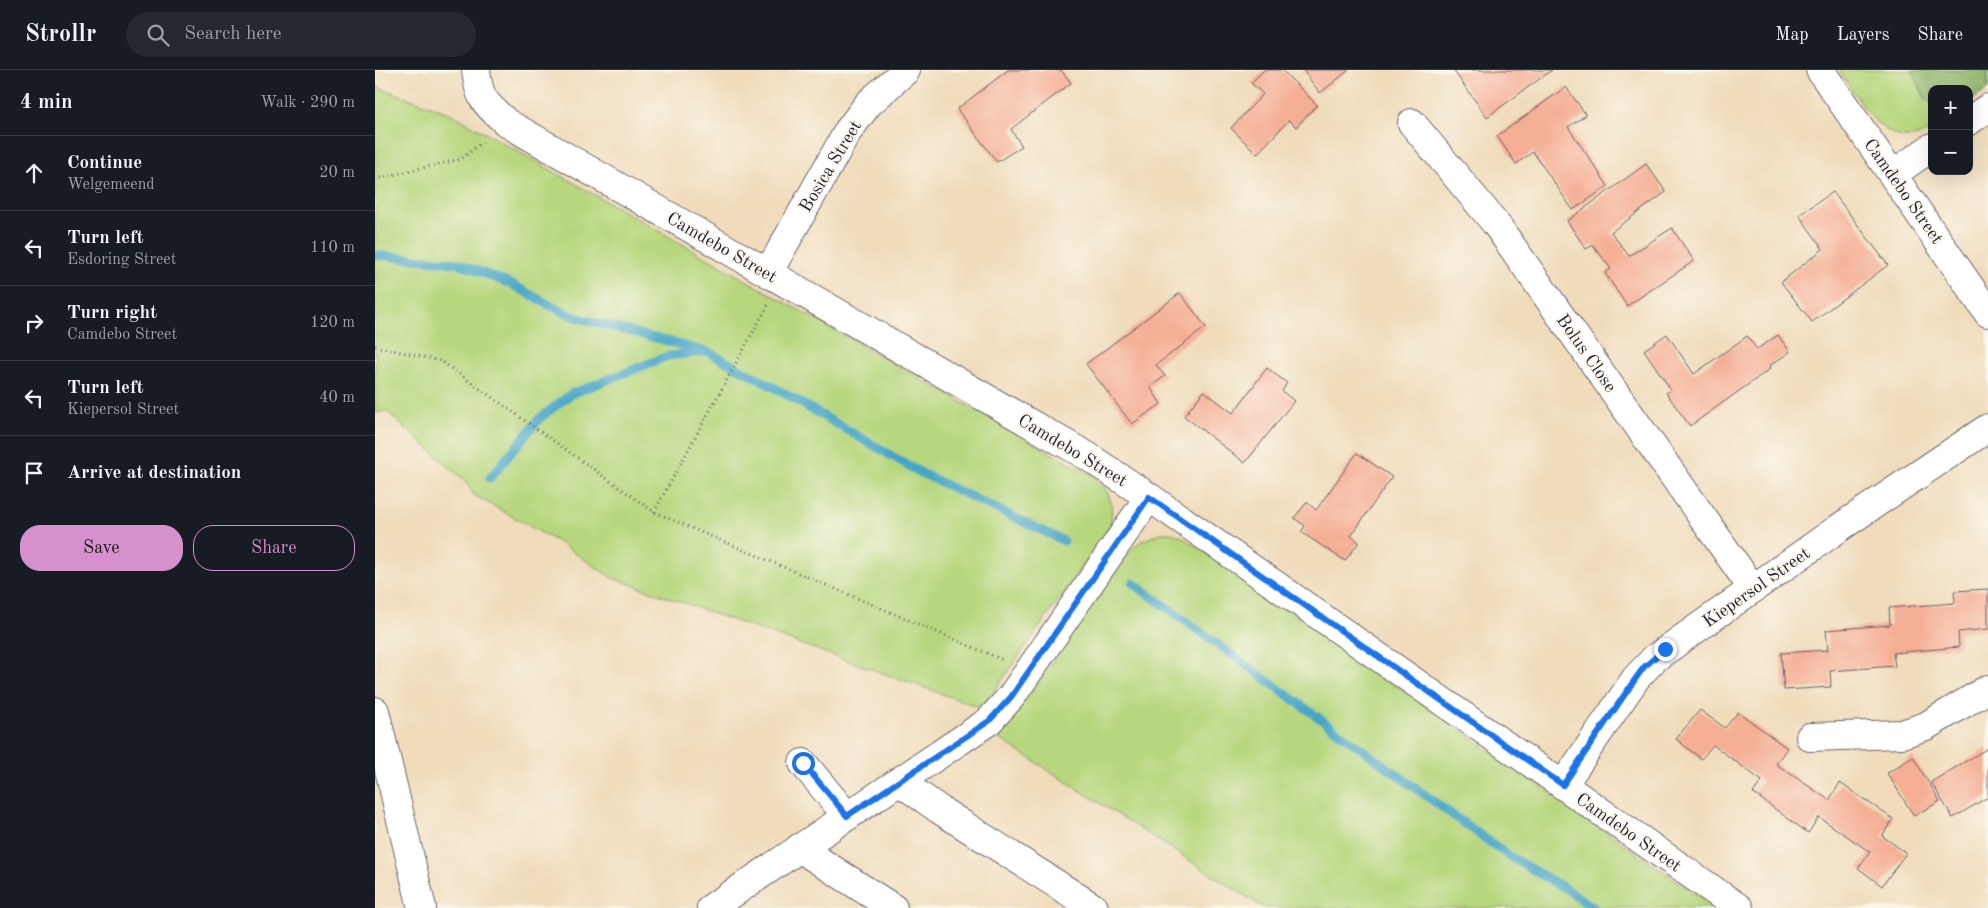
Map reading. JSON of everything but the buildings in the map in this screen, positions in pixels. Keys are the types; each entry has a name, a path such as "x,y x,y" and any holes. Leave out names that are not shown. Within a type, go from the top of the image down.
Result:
{"street":[{"name":"Camdebo Street","path":"476,70 478,90 484,102 507,123 1087,456 1149,497 1739,908"},
{"name":"Bosica Street","path":"775,277 848,131 868,104 906,70"},
{"name":"Camdebo Street","path":"1820,70 1988,313"},
{"path":"1973,118 1988,108"},
{"name":"Bolus Close","path":"1413,122 1496,224 1753,589"},
{"path":"1893,174 1928,150"},
{"name":"Kiepersol Street","path":"1563,785 1644,667 1665,649 1839,528 1988,428"},
{"path":"711,908 989,721 1011,697 1149,497"},
{"path":"1810,737 1902,734 1926,726 1988,689"},
{"path":"375,711 422,908"},
{"path":"803,763 847,816"},
{"path":"899,781 940,810 1094,908"},
{"path":"799,848 893,908"}],"path":[{"path":"375,179 461,159 507,123"},
{"path":"653,512 775,277"},
{"path":"375,346 441,361 653,512 1029,670"}],"green space":[{"path":"1839,70 1988,70 1988,89 1973,99 1973,85 1928,85 1928,131 1916,136 1901,137 1888,131 1866,110"},
{"path":"1912,70 1988,70 1988,89 1973,99 1973,85 1928,85 1928,101 1925,99"},
{"path":"375,86 452,114 1096,478 1106,490 1111,503 1112,510 1107,532 982,708 610,577 563,545 474,495 466,482 386,411 375,413"},
{"path":"1161,533 1181,536 1716,908 1264,908 998,738 1133,548 1141,541"}],"waterway":[{"path":"375,255 458,263 513,285 575,317 708,352 763,381 923,474 1064,541"},
{"path":"490,478 539,419 571,394 668,356 703,352"},
{"path":"1133,583 1512,858 1568,890 1594,908"}],"route":[{"path":"803,763 847,816 989,721 1011,697 1149,497 1563,785 1644,667 1665,649"}]}
